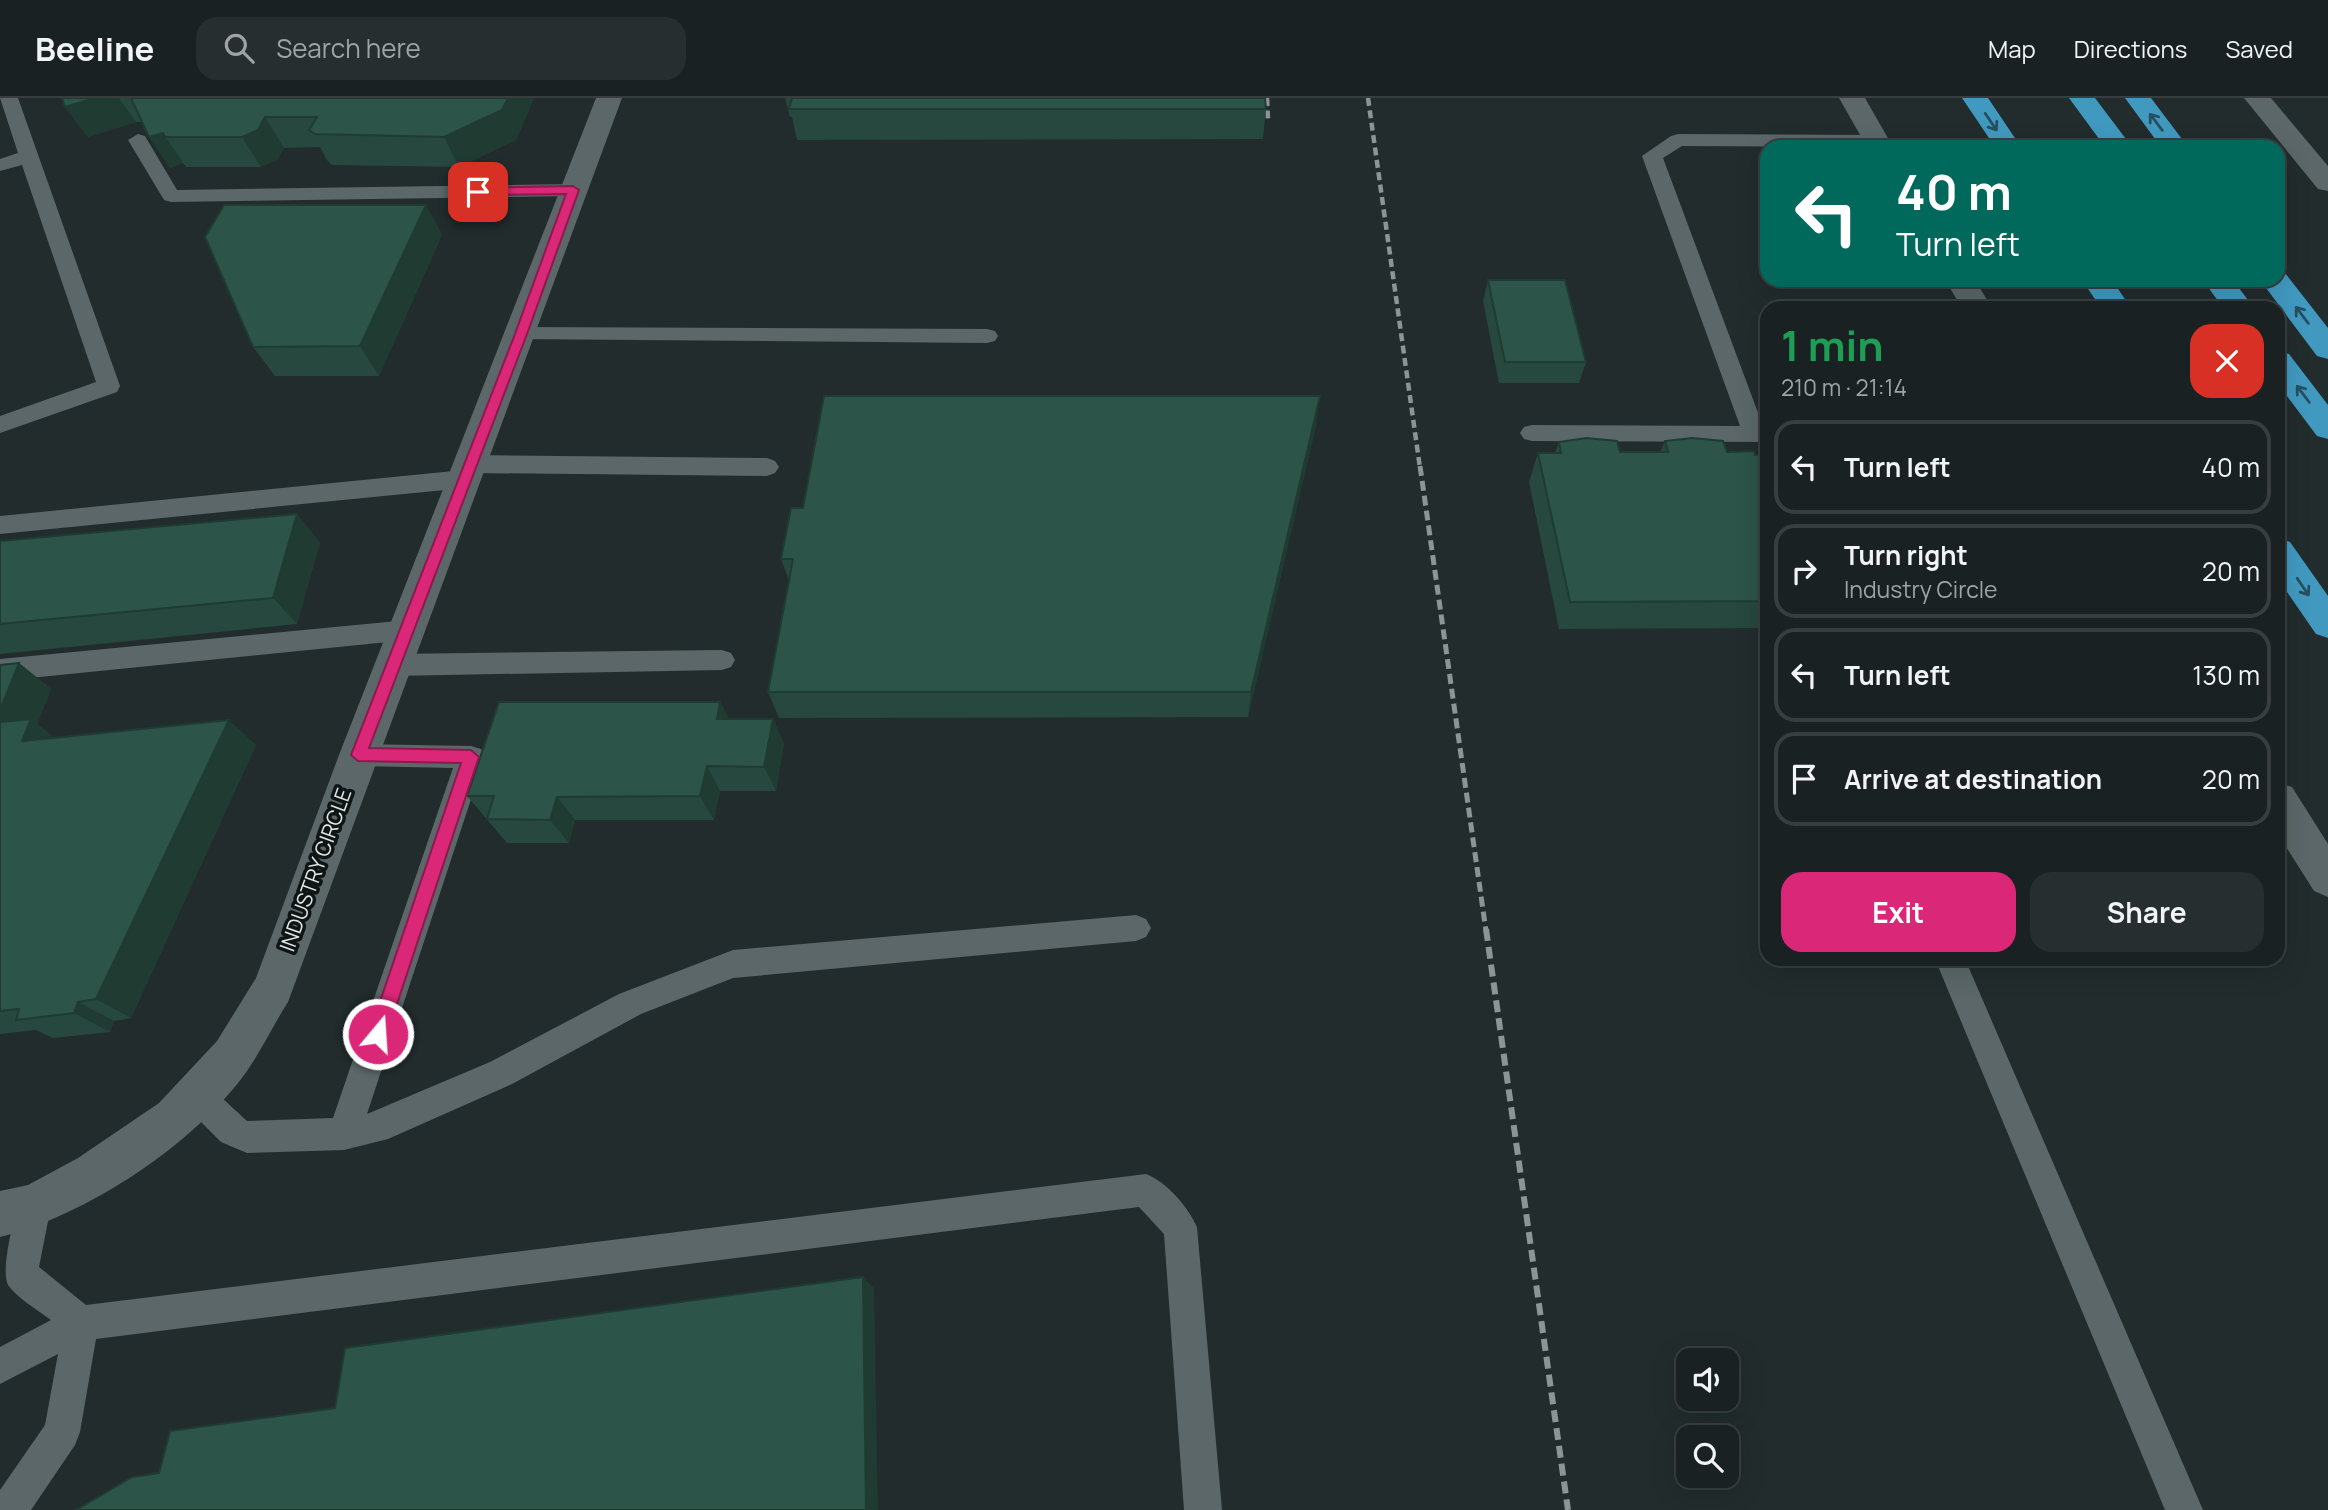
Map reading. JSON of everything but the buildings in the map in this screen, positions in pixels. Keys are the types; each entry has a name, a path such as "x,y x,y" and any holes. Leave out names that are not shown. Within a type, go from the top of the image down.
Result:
{"highway":[{"path":"1975,98 2003,140"},
{"path":"2082,98 2114,140"},
{"path":"2138,98 2170,140"},
{"path":"2281,287 2328,349"},
{"path":"2285,370 2328,428"},
{"path":"2285,561 2328,624"}],"street":[{"name":"INDUSTRY CIRCLE","path":"17,1210 94,1174 175,1118 232,1056 273,988 358,755 609,98"},
{"path":"1852,98 1877,140"},
{"path":"2257,98 2328,183"},
{"path":"2285,810 2328,879"}],"lane":[{"path":"0,425 108,386 9,98"},
{"path":"138,140 171,196 573,190"},
{"path":"1760,142 1678,140 1652,156 1760,431"},
{"path":"0,165 30,156"},
{"path":"521,334 987,336"},
{"path":"1532,433 1760,434"},
{"path":"0,525 468,472 767,467"},
{"path":"0,670 408,630"},
{"path":"392,665 722,660"},
{"path":"344,1134 471,757 358,755"},
{"path":"197,1096 232,1131 247,1137 344,1134 377,1128 501,1073 630,1004 733,964 1136,928"},
{"path":"1953,966 2184,1510"},
{"path":"0,1366 81,1323 1146,1190 1180,1227 1203,1510"},
{"path":"17,1210 21,1274 81,1323"},
{"path":"1,1510 14,1503 62,1432 81,1323"}],"railway":[{"path":"1267,98 1268,119"},
{"path":"1368,98 1420,468"},
{"path":"1420,466 1486,931"},
{"path":"1486,929 1568,1510"}],"route":[{"path":"378,1034 471,757 358,755 521,334 573,190 478,192"}]}
